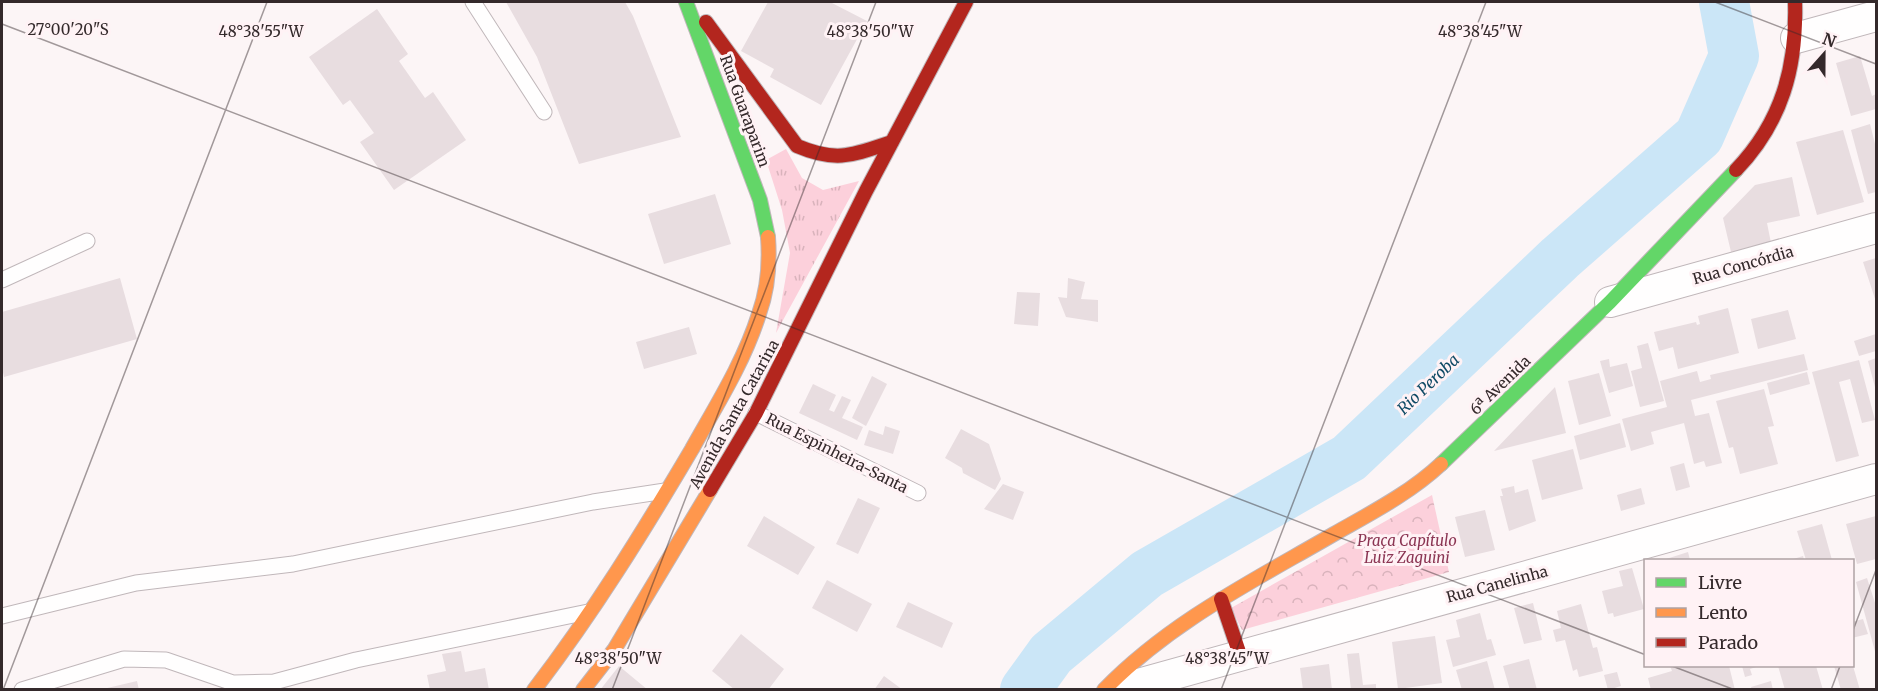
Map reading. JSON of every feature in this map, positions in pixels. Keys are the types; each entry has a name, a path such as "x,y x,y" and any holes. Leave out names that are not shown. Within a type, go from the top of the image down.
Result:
{"main road":[{"name":"Rua Guaraparim","path":"686,2 742,148 769,233"},
{"name":"Rua Guaraparim","path":"692,2 782,129 797,146 816,154 846,158 892,142"},
{"name":"Avenida Santa Catarina","path":"584,690 614,650 756,412 892,142 966,2"},
{"name":"6ª Avenida","path":"1104,690 1160,638 1221,599 1392,501 1431,473 1610,302 1745,161 1772,122 1791,74 1796,38 1795,2"},
{"name":"Avenida Santa Catarina","path":"534,690 594,611 668,491 748,343 765,296 770,262 769,233"},
{"path":"1221,599 1240,656"}],"street":[{"path":"1796,38 1876,15"},
{"name":"Rua Concórdia","path":"1610,302 1876,228"},
{"name":"Rua Canelinha","path":"1117,690 1876,479"}],"lane":[{"path":"472,2 544,112"},
{"path":"2,280 87,241"},
{"name":"Rua Espinheira-Santa","path":"756,412 918,493"},
{"path":"2,616 136,583 293,564 593,502 668,491"},
{"path":"22,690 124,658 166,660 233,683 274,682 356,660 594,611"}],"green space":[{"path":"786,149 802,178 823,190 859,181 776,333 790,253 782,210 766,160"},
{"name":"Praça Capítulo Luiz Zaguini","path":"1432,495 1449,572 1242,630 1231,608"}],"building":[{"path":"506,2 625,2 633,16 681,137 579,164 537,57"},
{"path":"768,2 830,2 867,21 821,105 770,77 774,69 741,51"},
{"path":"377,9 408,54 399,61 425,98 433,92 466,140 394,190 360,142 374,133 350,100 343,105 309,57"},
{"path":"1860,56 1872,96 1876,94 1876,109 1851,116 1836,63"},
{"path":"1870,124 1876,148 1876,192 1868,194 1851,130"},
{"path":"1843,130 1864,202 1817,215 1796,142"},
{"path":"1792,177 1800,216 1767,223 1771,243 1731,252 1723,218 1755,185"},
{"path":"715,194 731,244 664,264 648,214"},
{"path":"1876,258 1876,302 1863,262"},
{"path":"120,278 137,339 4,377 2,312"},
{"path":"1068,278 1085,282 1081,299 1098,300 1098,322 1066,317 1058,297 1067,298"},
{"path":"1017,292 1040,293 1038,326 1014,324"},
{"path":"1728,308 1739,353 1678,369 1673,347 1659,351 1654,332 1696,322 1697,325 1700,324 1698,316"},
{"path":"1788,310 1796,339 1758,349 1751,319"},
{"path":"689,327 697,354 644,369 636,342"},
{"path":"1876,334 1876,351 1859,356 1854,341"},
{"path":"1648,343 1664,401 1640,407 1631,371 1642,368 1637,346"},
{"path":"1804,354 1808,370 1691,400 1695,416 1709,413 1722,463 1706,467 1704,461 1694,464 1684,423 1651,432 1654,444 1631,451 1622,419 1667,407 1660,381 1697,371 1700,382 1711,379 1710,375"},
{"path":"1876,358 1876,391 1868,361"},
{"path":"1609,359 1610,367 1627,363 1633,386 1609,393 1600,361"},
{"path":"1859,360 1875,420 1862,423 1850,379 1839,382 1859,456 1836,462 1812,372"},
{"path":"1807,372 1810,384 1770,395 1767,383"},
{"path":"1599,373 1611,416 1579,425 1568,381"},
{"path":"872,376 887,384 866,426 852,418"},
{"path":"813,384 836,395 829,410 834,412 842,396 851,400 842,418 863,427 857,440 799,413"},
{"path":"1555,387 1566,433 1494,451"},
{"path":"1764,389 1774,426 1768,427 1778,464 1740,474 1733,447 1729,448 1716,401"},
{"path":"1620,423 1626,447 1580,460 1574,436"},
{"path":"885,426 900,431 893,454 864,445 869,430 883,435"},
{"path":"961,429 989,444 1001,479 995,490 963,473 962,468 945,458"},
{"path":"1573,449 1583,489 1542,500 1532,460"},
{"path":"1684,463 1690,487 1676,491 1670,467"},
{"path":"1003,484 1024,492 1013,520 984,509"},
{"path":"1514,486 1515,493 1528,489 1536,521 1509,531 1500,496 1503,496 1501,489"},
{"path":"1641,488 1645,504 1621,511 1617,495"},
{"path":"858,498 880,508 858,554 836,544"},
{"path":"1485,510 1495,550 1465,557 1455,517"},
{"path":"764,516 815,547 798,575 747,546"},
{"path":"1876,516 1876,559 1857,564 1846,524"},
{"path":"1822,524 1832,559 1806,559 1797,531"},
{"path":"1688,552 1690,559 1666,559"},
{"path":"1632,568 1644,609 1614,617 1613,613 1608,614 1602,591 1623,586 1619,571"},
{"path":"1867,578 1876,606 1876,655 1856,582"},
{"path":"827,580 872,604 857,632 812,608"},
{"path":"908,602 953,623 942,648 896,627"},
{"path":"1533,603 1542,640 1524,644 1514,608"},
{"path":"1581,604 1593,648 1597,647 1603,671 1579,677 1577,669 1573,671 1565,640 1556,642 1553,630 1561,628 1557,611"},
{"path":"1480,613 1487,640 1491,639 1496,655 1453,667 1446,640 1460,637 1456,620"},
{"path":"1863,619 1868,634 1854,638 1854,621"},
{"path":"741,634 784,669 768,690 735,690 712,671"},
{"path":"1435,636 1442,683 1398,689 1392,642"},
{"path":"461,651 465,672 485,668 489,690 430,690 427,675 446,671 442,654"},
{"path":"1359,653 1363,685 1376,684 1376,690 1351,690 1347,654"},
{"path":"1529,659 1537,690 1510,690 1503,666"},
{"path":"1487,661 1495,690 1462,690 1456,670"},
{"path":"1329,664 1332,690 1303,690 1300,668"},
{"path":"619,666 648,690 600,690"},
{"path":"1670,667 1729,667 1735,690 1651,690 1648,678 1672,671"},
{"path":"1742,667 1756,667 1750,669 1752,675 1745,677"},
{"path":"1778,667 1816,667 1823,690 1785,690"},
{"path":"1834,667 1853,667 1860,690 1841,690"},
{"path":"1617,672 1621,686 1608,690 1604,675"},
{"path":"884,676 903,690 874,690"},
{"path":"137,681 139,690 103,690 103,689"},
{"path":"1771,681 1773,690 1752,690 1751,687"}],"waterway":[{"name":"Rio Peroba","path":"1025,690 1051,654 1147,574 1349,458 1560,258 1699,136 1734,56 1724,2"}],"traffic: fast":[{"path":"686,2 760,200 768,237"},
{"path":"1441,464 1610,302 1736,170"}],"traffic: slow":[{"path":"534,690 577,632 636,541 729,383 746,349 762,305 768,276 768,237"},
{"path":"1104,690 1156,644 1184,623 1243,586 1390,502 1441,464"},
{"path":"583,690 614,650 710,490"}],"traffic: jam":[{"path":"710,490 756,413 866,191 966,2"},
{"path":"1736,170 1765,133 1783,92 1793,49 1795,2"},
{"path":"706,22 797,146 834,156 855,153 892,142"},
{"path":"1221,599 1240,655"}]}
